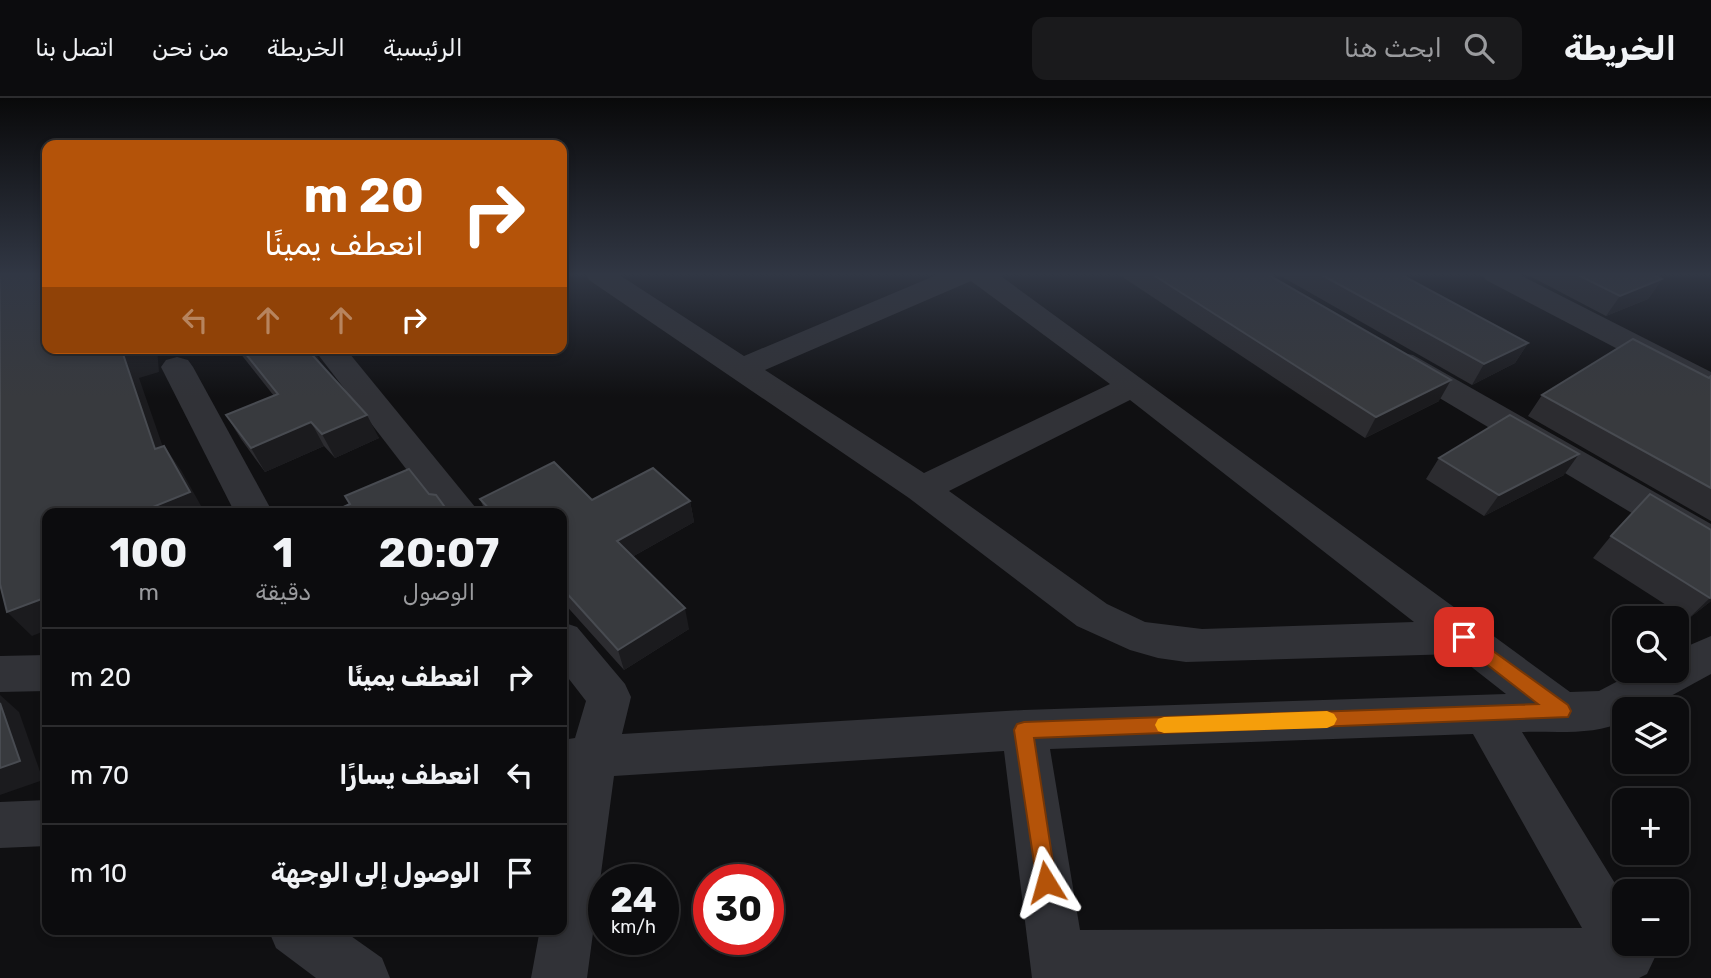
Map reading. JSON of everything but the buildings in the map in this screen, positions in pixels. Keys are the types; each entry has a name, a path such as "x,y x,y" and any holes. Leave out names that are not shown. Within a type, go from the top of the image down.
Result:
{"street":[{"path":"661,315 922,489 1092,615 1121,631 1161,644 1202,646 1464,637"},
{"path":"742,369 867,315"},
{"path":"1036,315 1562,711"},
{"path":"1575,315 1711,386"},
{"path":"1373,345 1711,542"},
{"path":"333,354 457,508"},
{"path":"177,368 251,508"},
{"path":"922,489 1133,386"},
{"path":"567,645 608,697 578,759 567,886"},
{"path":"578,759 1024,730 1604,710 1711,653"},
{"path":"0,674 42,673"},
{"path":"1024,730 1058,968 1628,956 1486,714"},
{"path":"0,825 42,823"},
{"path":"303,935 362,978"},
{"path":"559,978 563,935"}],"slow traffic":[{"path":"1164,725 1327,719"}],"route":[{"path":"1046,882 1024,730 1562,711 1464,637"}]}
